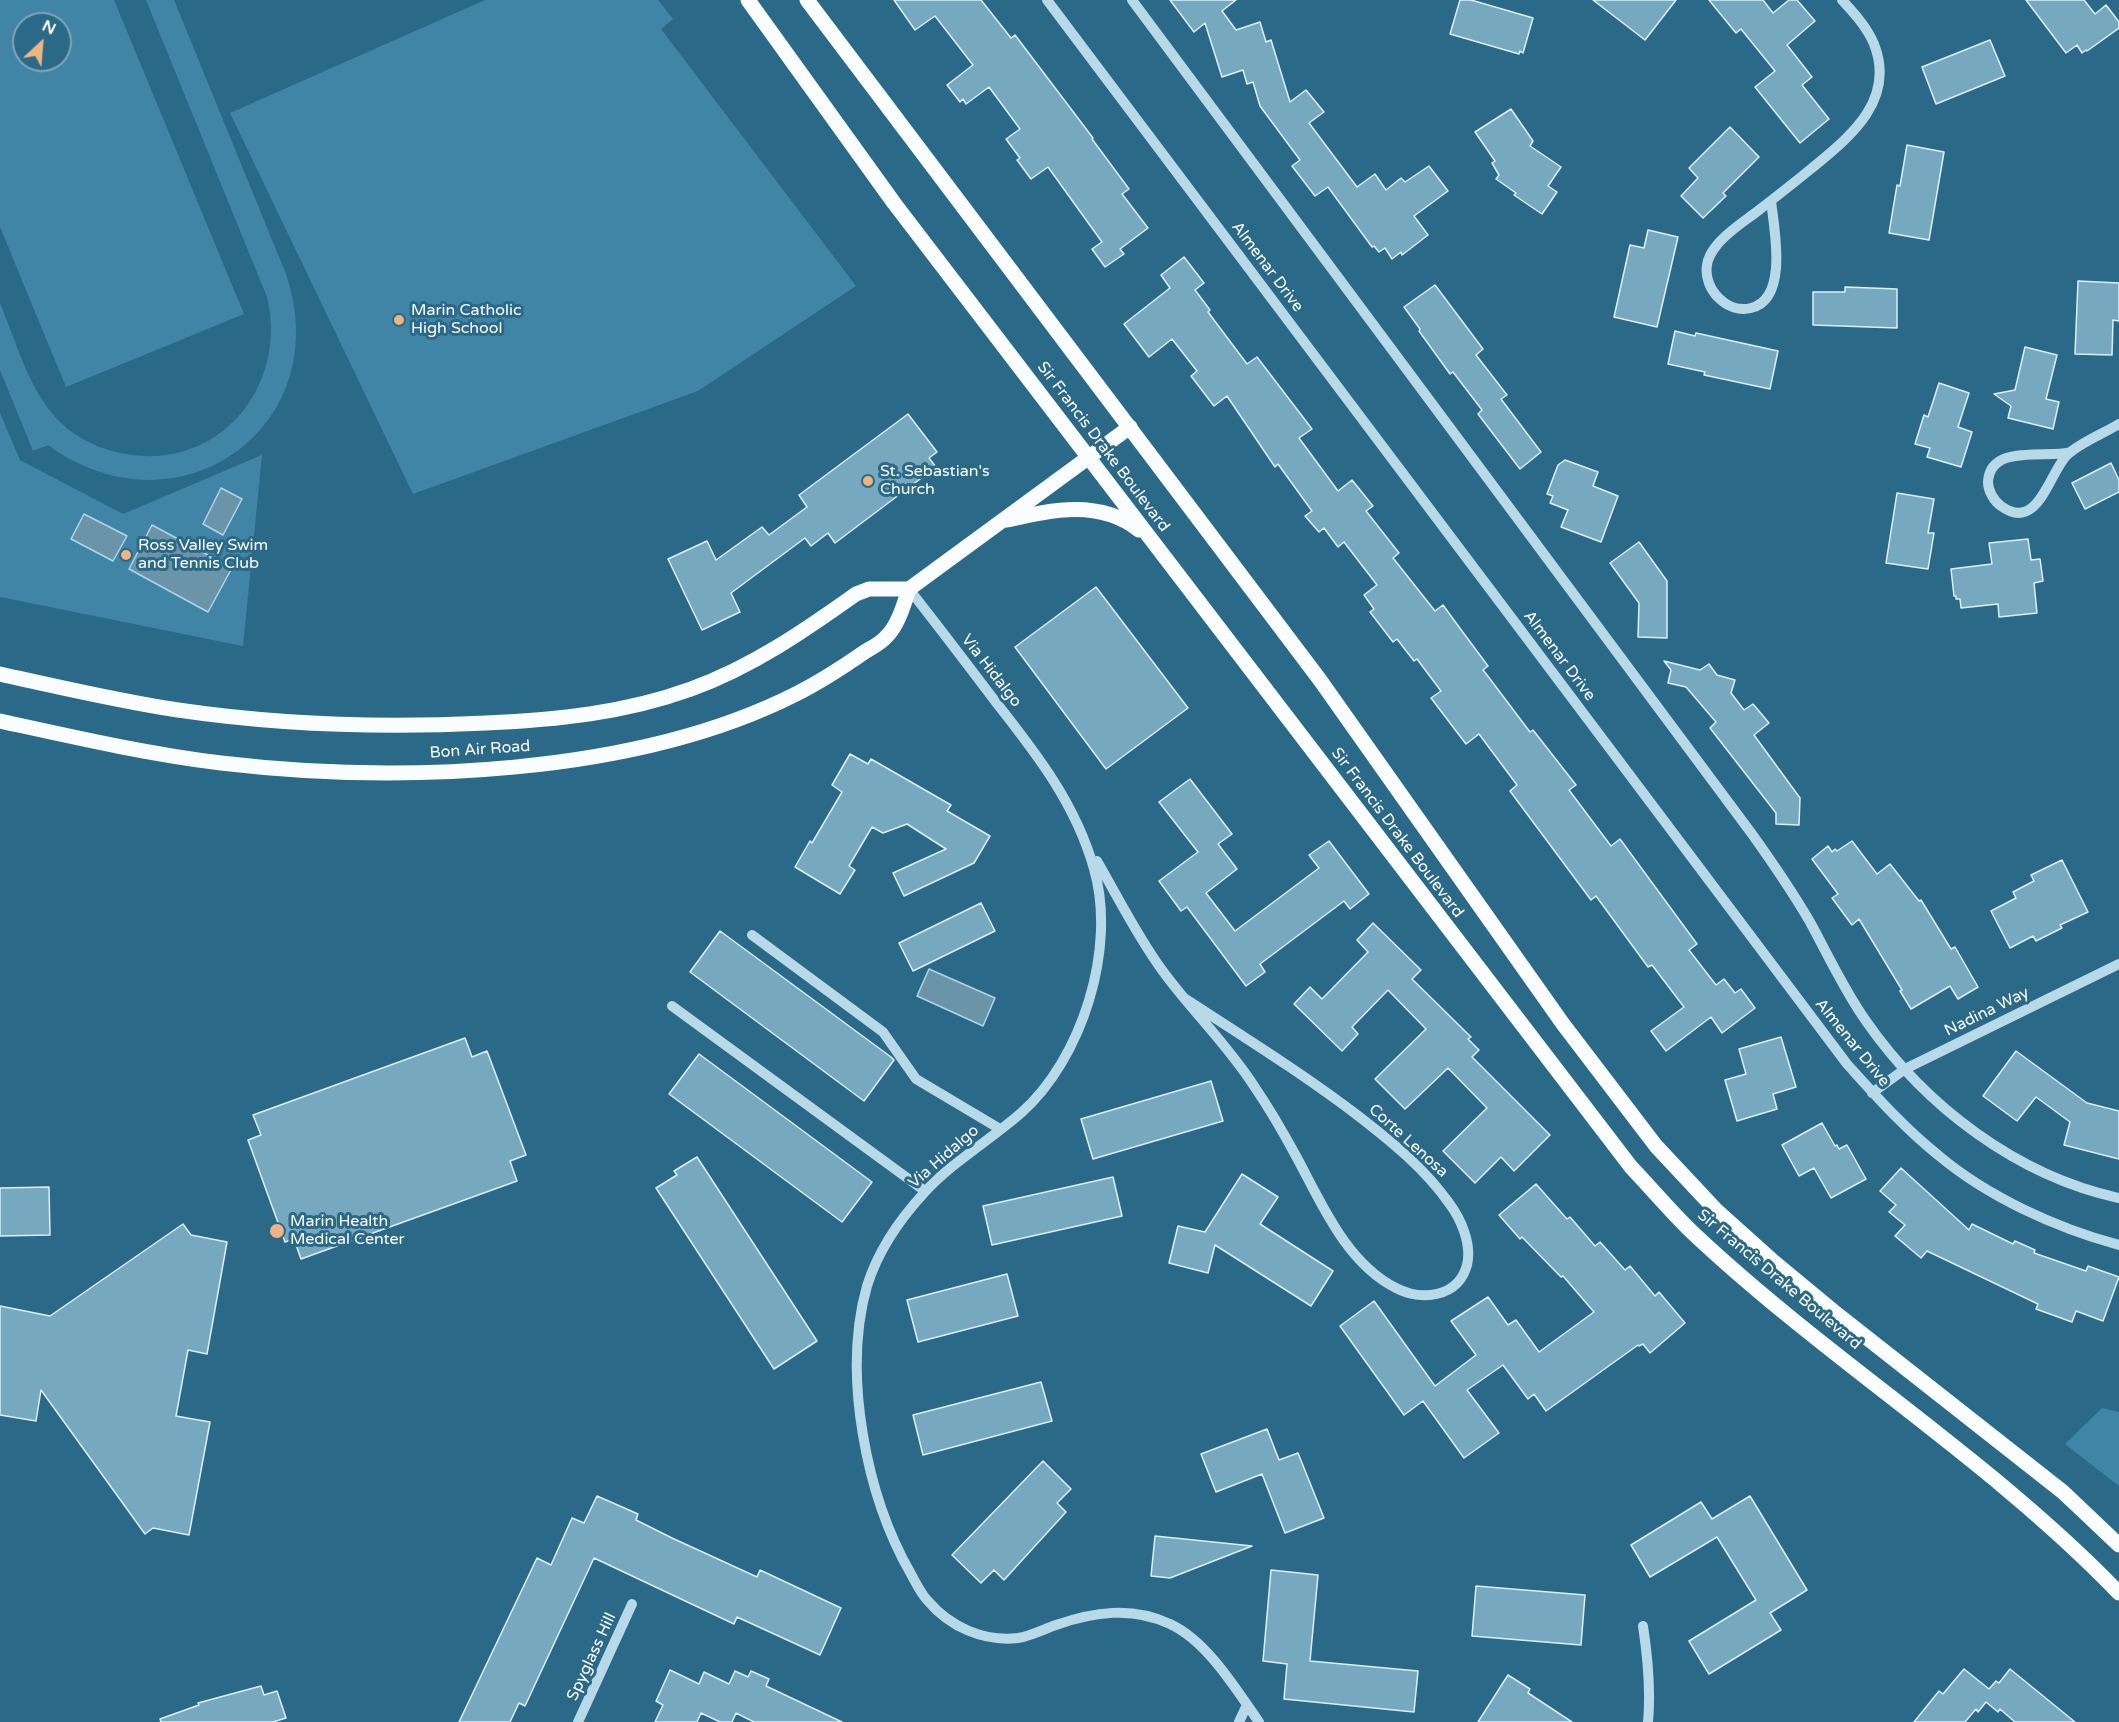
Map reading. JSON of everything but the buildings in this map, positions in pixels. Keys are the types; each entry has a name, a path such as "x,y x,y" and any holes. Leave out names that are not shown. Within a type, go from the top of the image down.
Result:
{"main road":[{"name":"Sir Francis Drake Boulevard","path":"748,0 894,203 1631,1167 1692,1232 1753,1286 1983,1470 2063,1539 2119,1593"},
{"name":"Sir Francis Drake Boulevard","path":"807,0 1320,680 1563,1024 1656,1146 1715,1209 1774,1262 1847,1323 2063,1492 2119,1545"},
{"path":"909,589 1130,427"},
{"path":"1001,521 1050,510 1090,508 1120,518 1149,538"},
{"name":"Bon Air Road","path":"0,674 179,710 283,722 417,725 551,719 638,705 694,688 772,651 856,594 869,589 909,589 887,637 834,673 793,696 760,711 701,732 641,747 576,759 479,770 433,772 261,767 171,755 0,722"}],"street":[{"name":"Almenar Drive","path":"1047,0 1832,1045 1872,1093 1939,1156 1988,1189 2021,1208 2059,1225 2119,1245"},
{"name":"Almenar Drive","path":"1132,0 1757,840 1809,921 1865,1020 1905,1069 1954,1117 1994,1145 2064,1181 2119,1198"},
{"path":"1771,201 1777,254 1774,281 1762,304 1751,309 1733,308 1721,300 1709,284 1706,270 1709,256 1726,235 1851,135 1865,118 1874,99 1879,77 1877,53 1867,30 1842,0"},
{"path":"2071,452 2050,455 2023,454 2004,460 1991,473 1988,481 1993,498 1998,505 2015,512 2033,507 2040,501 2057,469 2071,452 2119,424"},
{"name":"Via Hidalgo","path":"909,589 1047,768 1067,802 1084,840 1096,873 1101,915 1099,955 1090,998 1076,1038 1052,1079 1022,1112 960,1160 925,1191 882,1249 867,1286 860,1324 856,1369 860,1422 873,1480 909,1570 927,1601 955,1625 988,1638 1021,1638 1087,1615 1113,1612 1143,1615 1172,1625 1197,1644 1221,1669 1259,1722"},
{"name":"Corte Lenosa","path":"1084,840 1142,940 1184,998 1226,1046 1253,1084 1349,1247 1366,1267 1399,1290 1422,1297 1435,1295 1455,1285 1467,1266 1468,1253 1463,1228 1450,1204 1429,1177 1341,1103 1184,998"},
{"path":"752,935 883,1032 916,1079 1000,1129"},
{"name":"Nadina Way","path":"1872,1093 1905,1069 2119,964"},
{"path":"672,1006 925,1191"},
{"name":"Spyglass Hill","path":"578,1722 632,1604"},
{"path":"1644,1626 1649,1664 1648,1722"},
{"path":"1239,1722 1247,1705"}],"shaded area":[{"path":"0,0 114,0 244,314 66,387 0,227"},
{"path":"146,0 174,0 286,274 296,329 289,379 268,420 235,452 194,473 147,480 98,471 48,445 33,451 0,370 0,303 35,388 56,418 76,435 91,443 115,452 132,455 165,455 194,447 220,433 242,413 258,388 268,360 271,329 267,297"},
{"path":"485,0 658,0 673,19 661,29 856,286 698,391 413,494 230,113"},
{"name":"Ross Valley Swim and Tennis Club","path":"0,413 20,460 123,514 262,455 243,646 0,597"},
{"path":"221,488 242,499 223,535 203,524"},
{"path":"84,514 127,536 113,561 71,539"},
{"path":"152,525 232,568 208,612 129,569"},
{"path":"929,969 995,998 983,1026 917,996"},
{"path":"2102,1408 2119,1412 2119,1486 2065,1444"}],"place":[{"name":"Marin Catholic High School","path":"399,320"},
{"name":"St. Sebastian's Church","path":"868,481"},
{"name":"Ross Valley Swim and Tennis Club","path":"126,555"},
{"name":"Marin Health Medical Center","path":"277,1231"}]}
